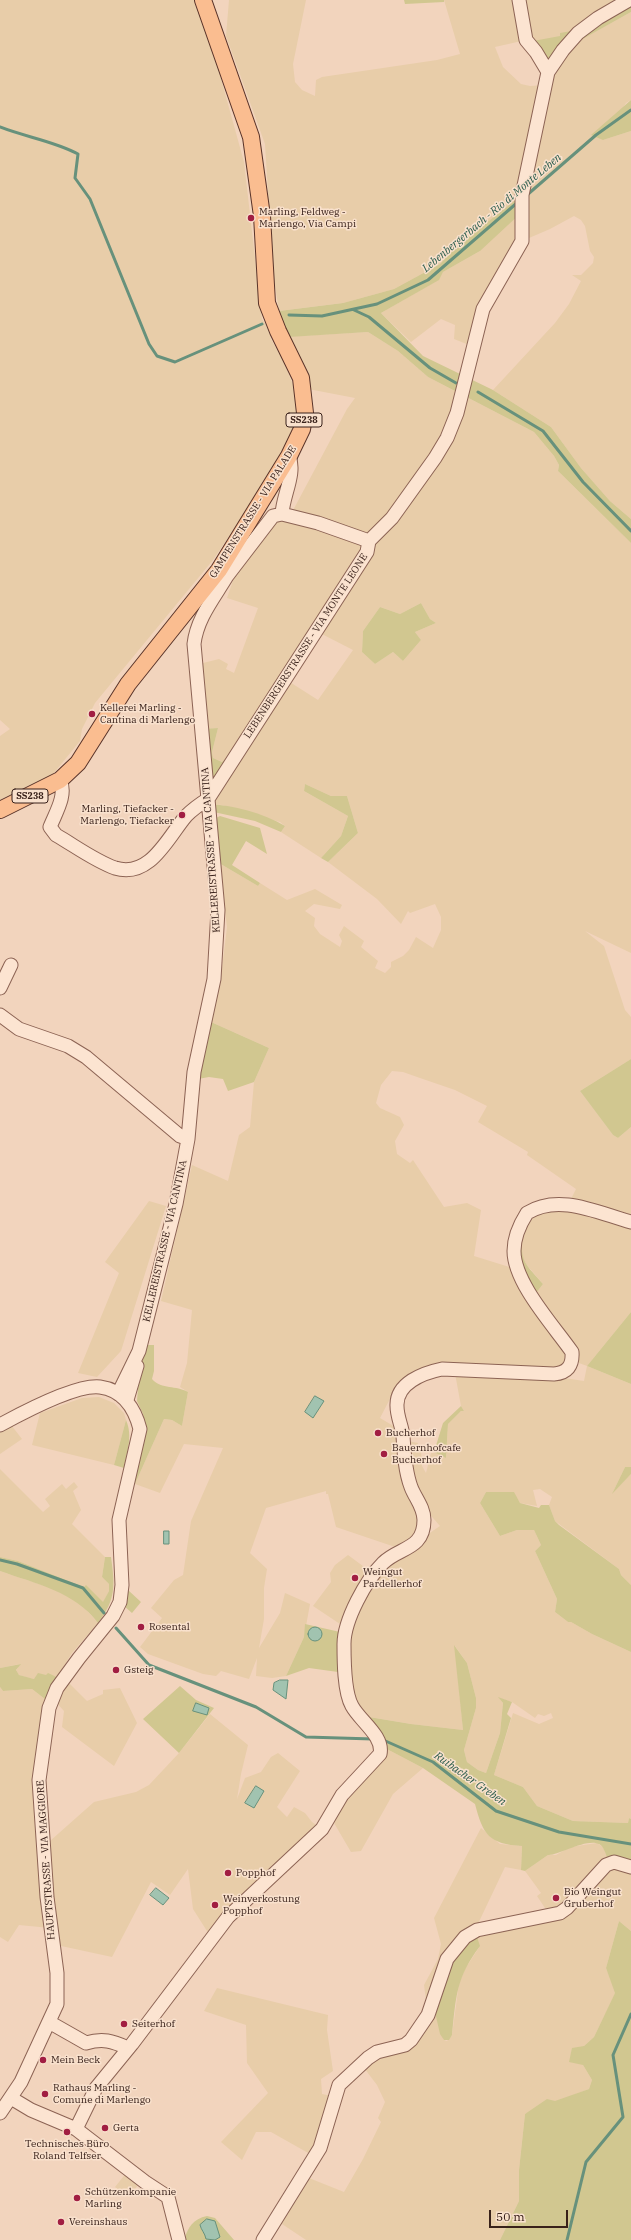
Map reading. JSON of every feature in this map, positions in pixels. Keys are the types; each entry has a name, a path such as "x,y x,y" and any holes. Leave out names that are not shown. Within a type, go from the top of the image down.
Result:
{"main road":[{"name":"GAMPENSTRASSE - VIA PALADE","path":"0,810 60,780 78,763 128,684 223,573 289,456 302,429 305,414 305,398 301,378 278,332 267,303 262,216 251,137 203,0"}],"street":[{"path":"519,0 526,40 536,52 548,72 578,32 598,18 629,0"},
{"name":"LEBENBERGERSTRASSE - VIA MONTE LEONE","path":"60,780 63,788 61,800 50,827 52,831 106,863 127,870 138,868 149,861 161,849 186,816 208,799 367,552 369,541 392,518 435,458 447,438 457,413 483,309 522,241 522,195 548,72"},
{"path":"289,456 292,464 291,473 283,499 282,514 318,523 369,541"},
{"name":"KELLEREISTRASSE - VIA CANTINA","path":"122,1397 139,1351 176,1204 188,1139 194,1072 214,979 218,936 218,910 194,644 196,630 223,573 273,516 282,514"},
{"path":"0,988 11,965"},
{"path":"0,1015 19,1029 68,1046 86,1057 180,1136 188,1139"},
{"path":"76,2128 96,2088 228,1917 322,1829 342,1795 380,1754 377,1738 362,1722 351,1705 346,1681 344,1641 348,1621 375,1574 384,1562 417,1542 422,1534 423,1511 411,1486 396,1405 398,1398 406,1384 414,1378 442,1369 554,1374 562,1373 570,1368 573,1361 572,1352 532,1299 516,1262 514,1250 518,1230 527,1213 550,1203 575,1206 631,1222"},
{"path":"0,1425 58,1397 83,1389 100,1387 122,1397"},
{"name":"HAUPTSTRASSE - VIA MAGGIORE","path":"0,2113 11,2098 57,2004 57,1983 47,1897 39,1780 43,1742 49,1708 57,1688 113,1616 120,1602 122,1585 118,1520 140,1429 137,1417 122,1397"},
{"path":"263,2240 320,2148 339,2085 368,2058 377,2052 405,2045 412,2040 428,2015 447,1959 456,1946 465,1937 477,1930 560,1912 567,1908 606,1865 614,1862 631,1867"},
{"path":"49,2022 86,2043 97,2040 108,2040 128,2048"},
{"path":"11,2098 31,2110 76,2128 145,2182 168,2197 179,2240"}],"shaded area":[{"path":"0,0 194,0 215,57 244,162 262,319 269,329 271,339 283,360 294,387 297,412 295,429 259,492 213,560 95,703 82,729 80,741 53,774 0,800 0,736 10,729 0,720"},
{"path":"229,0 306,0 293,64 295,82 302,90 315,96 316,80 322,77 437,60 460,54 444,0 620,0 564,49 631,12 631,100 626,103 603,140 631,131 631,519 610,501 581,468 551,427 493,390 555,323 569,304 581,281 572,275 581,275 593,263 594,257 590,251 585,226 581,220 574,216 550,229 522,241 505,272 474,347 454,339 455,325 441,319 411,342 381,313 438,280 443,272 480,251 480,230 457,246 440,264 394,289 343,303 279,311 273,273 265,144 226,36","holes":["526,40 548,72 545,85 530,86 521,84 503,67 495,47"]},
{"path":"404,0 444,0 444,2 405,4"},
{"path":"631,0 631,12 563,50 548,72 533,41 560,36 560,33 577,30"},
{"path":"631,100 631,131 603,140 591,135"},
{"path":"522,195 522,212 480,251 443,272 439,280 381,313 423,356 493,390 551,427 581,468 610,501 631,519 631,543 558,471 559,465 554,456 534,432 428,377 398,351 368,332 289,337 279,311 343,303 394,289 440,264 457,246"},
{"path":"368,332 398,351 428,377 534,432 554,456 559,465 558,471 631,543 631,953 585,931 604,946 625,1010 631,1017 631,1059 580,1091 613,1135 618,1138 631,1127 631,1312 587,1366 631,1384 631,1467 625,1467 613,1492 631,1474 631,1585 621,1575 619,1569 555,1521 549,1505 552,1497 540,1489 533,1490 537,1506 520,1503 513,1492 486,1492 480,1503 500,1536 517,1530 534,1530 541,1545 535,1551 557,1599 555,1612 568,1622 571,1622 592,1634 631,1652 631,1819 629,1818 628,1823 573,1821 537,1806 523,1787 494,1775 513,1713 539,1724 553,1718 551,1713 544,1716 538,1714 535,1718 512,1702 499,1698 503,1703 500,1733 486,1773 478,1770 467,1762 464,1750 476,1708 476,1698 467,1663 455,1646 463,1730 411,1724 357,1715 351,1705 346,1681 344,1641 348,1621 371,1579 384,1563 404,1550 336,1527 326,1491 266,1508 250,1553 267,1569 264,1588 264,1619 259,1648 280,1613 285,1593 310,1604 304,1637 286,1676 272,1678 256,1676 257,1658 249,1679 221,1671 216,1676 203,1674 148,1654 140,1647 162,1618 151,1608 174,1580 183,1575 191,1521 223,1448 184,1444 160,1493 135,1484 164,1419 172,1420 182,1426 188,1392 180,1387 187,1363 192,1310 161,1301 192,1165 228,1181 239,1135 250,1127 254,1082 269,1048 211,1022 220,985 227,927 219,863 258,886 260,883 287,900 315,889 342,905 340,909 314,904 305,911 315,918 314,926 320,934 340,947 342,941 339,935 344,926 364,941 361,947 378,961 375,968 385,973 391,967 391,962 403,956 409,950 416,937 433,948 441,930 441,917 435,904 410,913 408,911 401,924 377,899 328,862 358,833 347,796 331,796 305,784 304,791 348,816 341,836 321,858 281,832 285,826 280,822 222,805 208,804 208,799 233,759 229,755 222,762 213,758 212,752 218,728 201,729 195,665 219,659 228,664 226,669 234,673 258,608 227,598 240,560 273,516 282,514 290,516 347,409 355,398 303,388 301,378 281,337","holes":["290,516 318,523 369,541 367,552 334,603 367,551 368,542","421,603 430,619 436,623 415,632 421,640 403,661 393,652 375,664 362,652 363,631 380,607 400,614","316,631 353,650 318,700 285,679","392,1071 403,1072 455,1090 487,1106 478,1122 528,1152 527,1155 576,1189 568,1205 573,1206 543,1210 530,1216 522,1234 521,1253 526,1264 543,1284 533,1297 577,1353 579,1363 587,1366 584,1381 564,1378 562,1373 570,1368 573,1361 572,1352 533,1299 519,1270 474,1256 481,1210 467,1203 444,1207 413,1160 410,1163 397,1154 395,1141 404,1125 400,1117 380,1108 376,1103 381,1085","454,1368 461,1406 464,1411 461,1411 448,1424 446,1458 439,1453 431,1453 426,1473 422,1466 421,1450 417,1447 418,1443 408,1441 402,1431 380,1418 392,1395 414,1378 429,1372","419,1502 440,1526 418,1541 422,1534 424,1521 423,1511"]},
{"path":"421,603 430,619 436,623 415,632 421,640 403,661 393,652 375,664 362,652 363,631 380,607 400,614"},
{"path":"218,728 212,752 213,758 222,762 229,755 208,799 201,729"},
{"path":"305,784 331,796 347,796 358,833 328,862 321,858 341,836 348,816 304,791"},
{"path":"208,804 248,810 285,826 281,832 255,821 209,811"},
{"path":"220,816 260,828 267,854 246,841 232,865 260,883 258,886 219,863 215,822 216,818"},
{"path":"211,1022 269,1048 254,1082 228,1091 223,1079 209,1077 198,1079"},
{"path":"631,1059 631,1127 618,1138 613,1135 580,1091"},
{"path":"149,1201 166,1206 121,1351 97,1377 78,1373 119,1273 105,1262"},
{"path":"522,1234 522,1251 525,1262 543,1284 533,1297 519,1266"},
{"path":"631,1312 631,1384 587,1366"},
{"path":"146,1345 154,1345 154,1371 152,1379 160,1385 188,1392 182,1426 172,1420 164,1419 135,1484 132,1483 146,1431 143,1414 137,1401 139,1375"},
{"path":"315,1396 324,1401 313,1418 305,1412"},
{"path":"99,1397 114,1403 124,1413 126,1420 114,1465 32,1445 40,1413 82,1398"},
{"path":"461,1406 464,1411 461,1411 448,1424 446,1458 434,1452 443,1423"},
{"path":"126,1420 129,1438 124,1468 114,1465"},
{"path":"8,1421 22,1439 0,1454 0,1425"},
{"path":"625,1467 631,1467 631,1474 612,1494"},
{"path":"0,1469 43,1512 50,1506 45,1499 62,1484 66,1489 74,1482 78,1487 73,1491 81,1510 72,1524 105,1557 102,1577 109,1584 109,1591 103,1603 84,1587 18,1561 0,1557"},
{"path":"486,1492 514,1492 520,1503 539,1508 541,1505 549,1505 555,1521 559,1525 619,1569 621,1575 631,1585 631,1652 592,1634 571,1622 568,1622 555,1612 557,1599 535,1551 541,1545 534,1530 517,1530 500,1536 480,1503"},
{"path":"164,1531 169,1531 169,1544 164,1544"},
{"name":"Weingut Pardellerhof","path":"348,1555 371,1572 343,1626 313,1606 331,1582 330,1573 335,1565"},
{"path":"0,1557 18,1561 84,1587 86,1585 103,1602 109,1591 109,1584 102,1577 105,1557 111,1557 113,1592 108,1607 98,1623 78,1603 66,1596 54,1590 0,1571"},
{"path":"0,1571 57,1590 80,1603 98,1623 72,1653 57,1677 46,1675 34,1679 19,1675 16,1671 20,1664 0,1668"},
{"path":"128,1590 141,1602 132,1613 124,1606"},
{"path":"305,1624 340,1632 338,1672 309,1668 286,1676 304,1637"},
{"path":"315,1627 320,1629 322,1634 320,1639 315,1641 310,1639 308,1634 310,1629"},
{"path":"454,1645 467,1663 476,1698 476,1708 464,1750 467,1762 478,1770 486,1773 500,1733 503,1703 498,1697 512,1702 507,1714 511,1718 494,1775 523,1787 537,1806 573,1821 628,1823 629,1818 631,1819 631,1875 606,1865 607,1858 604,1850 600,1845 594,1843 586,1843 548,1855 525,1871 521,1870 522,1846 502,1843 489,1836 481,1823 475,1804 423,1768 383,1747 357,1715 411,1724 463,1730"},
{"path":"21,1664 16,1670 19,1675 34,1679 38,1673 46,1675 48,1673 63,1680 50,1703 32,1689 3,1691 0,1687 0,1668"},
{"path":"63,1680 70,1684 87,1701 103,1694 103,1690 120,1688 137,1723 114,1766 62,1727 64,1711 52,1698"},
{"path":"280,1680 288,1680 286,1699 273,1690 274,1683"},
{"path":"180,1686 196,1700 214,1708 179,1753 143,1719"},
{"path":"0,1687 3,1691 32,1689 50,1703 45,1727 43,1840 50,1841 94,1802 136,1792 149,1785 179,1753 210,1714 248,1745 237,1799 245,1778 261,1772 271,1757 278,1753 300,1771 277,1807 287,1817 294,1807 305,1813 312,1822 322,1829 212,1939 193,1909 188,1869 170,1895 151,1882 112,1957 52,1944 50,1928 19,1925 8,1942 0,1937"},
{"path":"196,1703 209,1708 207,1715 193,1711"},
{"path":"383,1747 423,1768 393,1794 361,1851 351,1852 334,1823 335,1816"},
{"path":"256,1786 264,1791 254,1808 245,1803"},
{"path":"481,1828 500,1844 522,1846 521,1870 505,1867 475,1930 547,1911 537,1896 541,1893 525,1871 548,1855 556,1855 570,1847 597,1843 603,1847 608,1858 606,1865 631,1875 631,1931 619,1921 606,1968 616,1992 594,2037 584,2046 583,2065 592,2080 589,2089 525,2114 519,2170 519,2201 500,2240 306,2240 279,2222 304,2176 344,2192 363,2159 381,2122 378,2118 385,2102 377,2085 361,2064 398,2047 428,2015 424,1985 438,1959 441,1944 434,1918","holes":["480,1946 465,1969 459,1983 452,2035 447,2041 444,2040 433,2003"]},
{"path":"156,1888 169,1898 163,1905 150,1895"},
{"path":"619,1921 631,1931 631,2240 500,2240 519,2201 519,2170 525,2114 547,2099 555,2101 589,2089 592,2080 583,2065 569,2062 572,2048 584,2046 594,2037 615,1993 606,1968"},
{"path":"475,1931 480,1946 466,1968 458,1988 452,2035 449,2040 444,2040 440,2034 433,2003 442,1975"},
{"path":"217,1988 328,2015 327,2030 333,2071 321,2079 322,2094 332,2096 320,2133 310,2154 271,2132 256,2132 242,2160 221,2142 268,2093 247,2063 246,2025 204,2011"},
{"path":"127,2172 140,2183 128,2197 115,2187"},
{"path":"207,2216 215,2218 234,2240 184,2240 187,2231 192,2224 198,2219"},
{"path":"207,2219 215,2221 220,2237 215,2240 206,2239 200,2225"}],"waterway":[{"name":"Lebenbergerbach - Rio di Monte Leben","path":"527,195 596,135 631,110"},
{"name":"Lebenbergerbach - Rio di Monte Leben","path":"0,127 49,142 78,154 75,178 90,199 149,344 157,356 175,362 262,324"},
{"name":"Lebenbergerbach - Rio di Monte Leben","path":"289,315 322,316 377,304 428,280 518,202"},
{"name":"Lebenbergerbach - Rio di Monte Leben","path":"354,310 369,317 430,368 456,383"},
{"name":"Lebenbergerbach - Rio di Monte Leben","path":"478,392 543,431 583,482 631,531"},
{"name":"Ruibacher Greben","path":"0,1560 17,1564 83,1588 104,1613"},
{"name":"Ruibacher Greben","path":"116,1628 149,1665 256,1707 306,1737 373,1739"},
{"name":"Ruibacher Greben","path":"381,1739 433,1762 496,1811 559,1832 631,1844"},
{"path":"567,2240 586,2162 623,2117 613,2055 631,2014"}],"place":[{"name":"Marling, Feldweg - Marlengo, Via Campi","path":"251,218"},
{"name":"Kellerei Marling - Cantina di Marlengo","path":"92,714"},
{"name":"Marling, Tiefacker - Marlengo, Tiefacker","path":"182,815"},
{"name":"Bucherhof","path":"378,1433"},
{"name":"Bauernhofcafe Bucherhof","path":"384,1454"},
{"name":"Weingut Pardellerhof","path":"355,1578"},
{"name":"Rosental","path":"141,1627"},
{"name":"Gsteig","path":"116,1670"},
{"name":"Popphof","path":"228,1873"},
{"name":"Bio Weingut Gruberhof","path":"556,1898"},
{"name":"Weinverkostung Popphof","path":"215,1905"},
{"name":"Seiterhof","path":"124,2024"},
{"name":"Mein Beck","path":"43,2060"},
{"name":"Rathaus Marling - Comune di Marlengo","path":"45,2094"},
{"name":"Gerta","path":"105,2128"},
{"name":"Technisches Büro Roland Telfser","path":"67,2132"},
{"name":"Schützenkompanie Marling","path":"77,2198"},
{"name":"Vereinshaus","path":"61,2222"}]}
